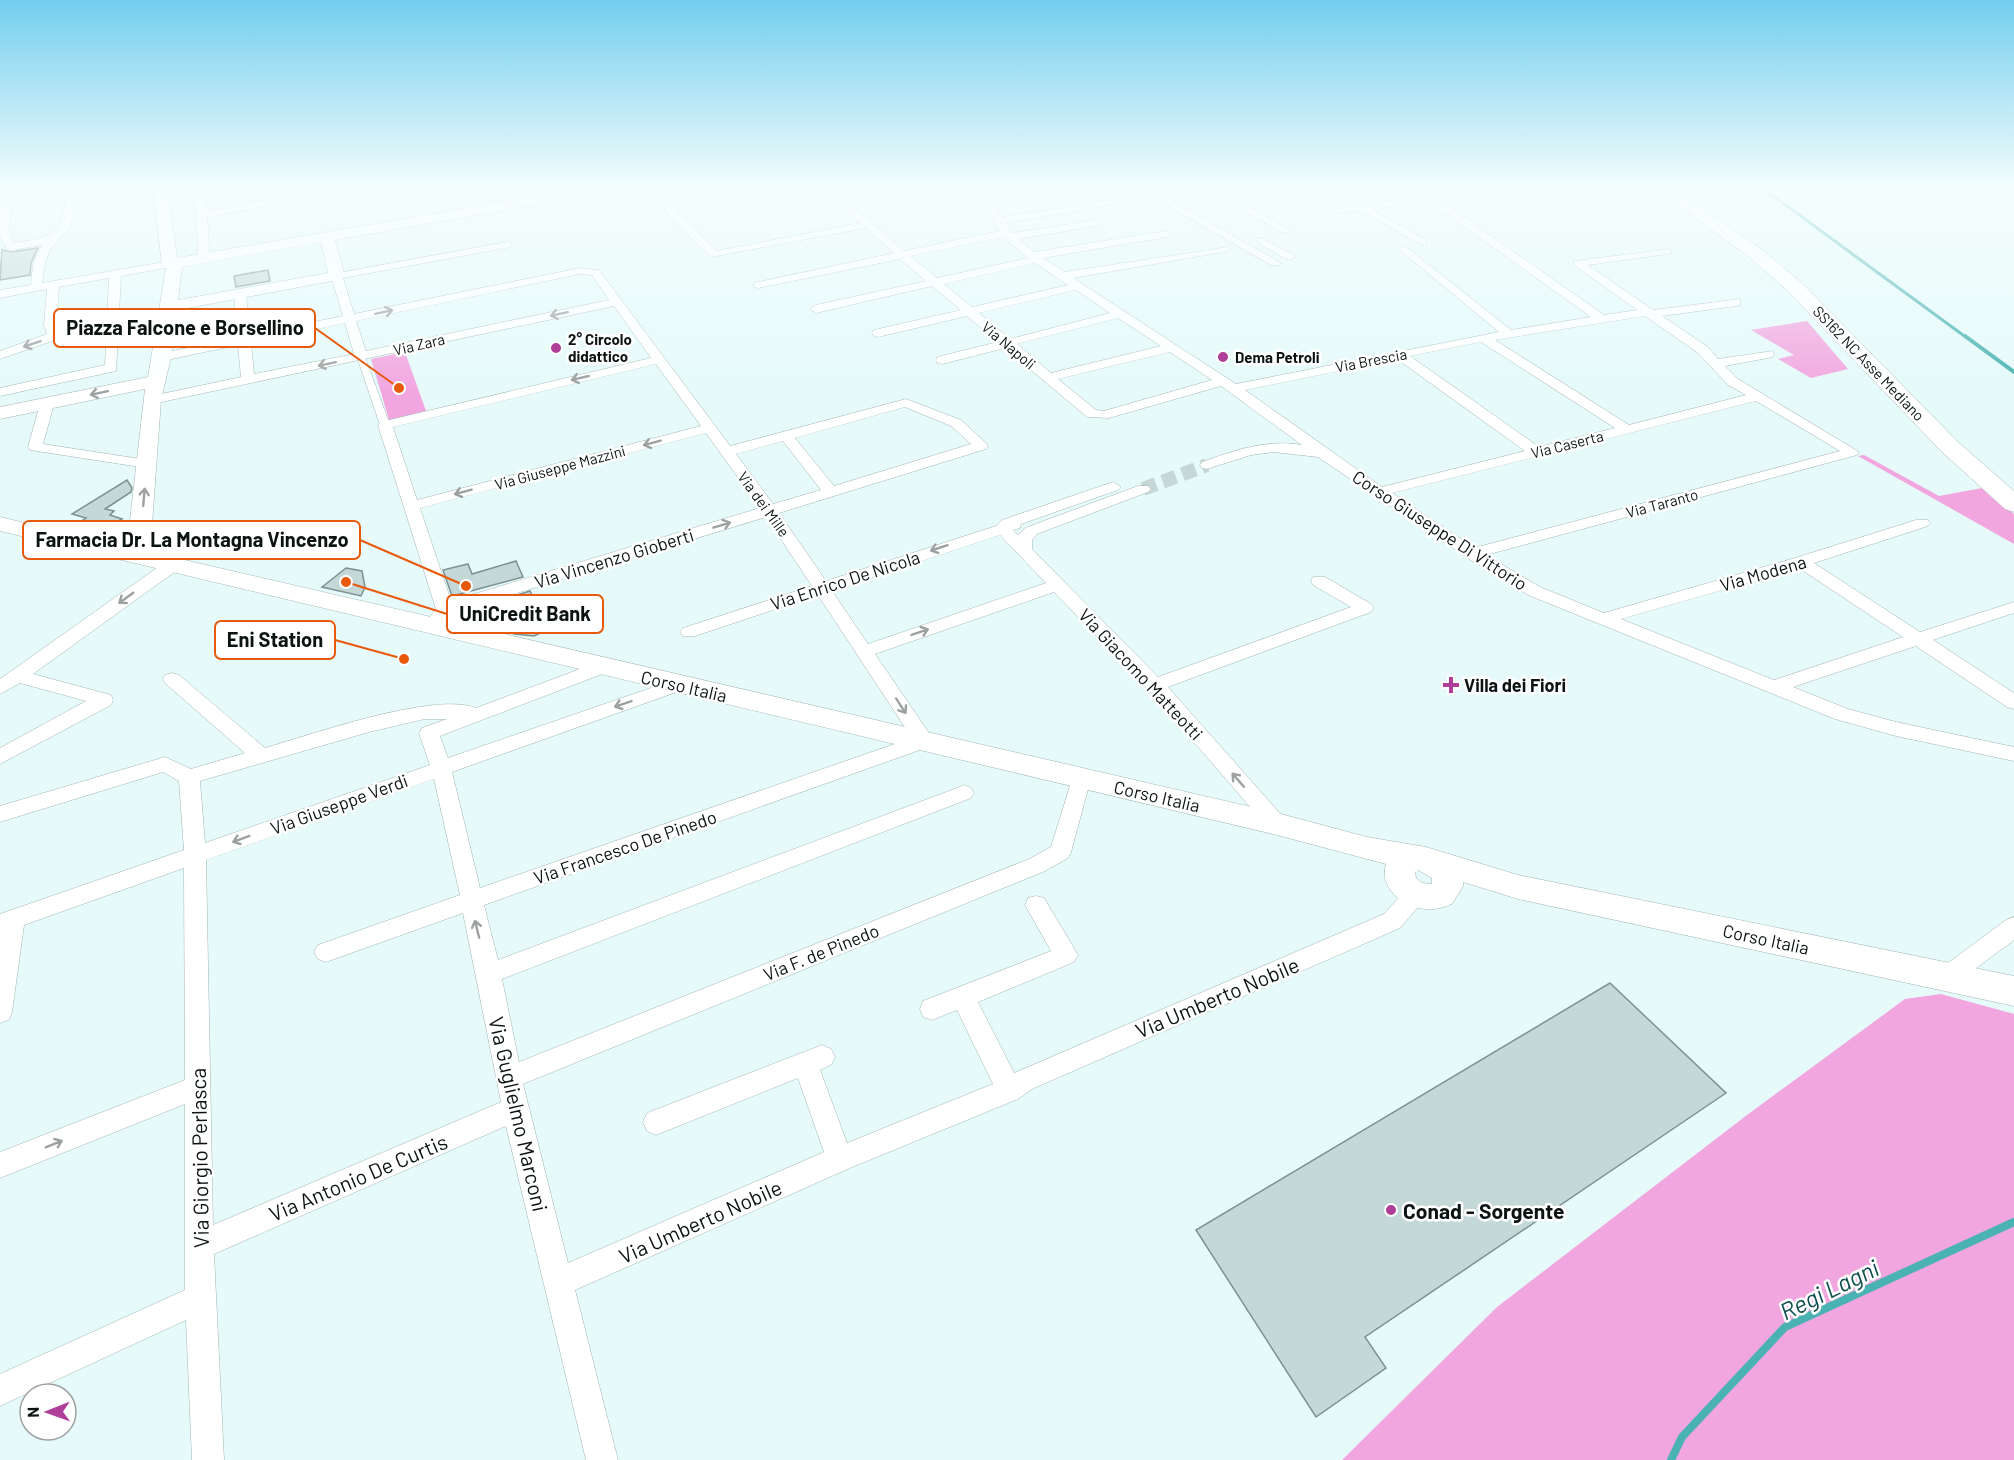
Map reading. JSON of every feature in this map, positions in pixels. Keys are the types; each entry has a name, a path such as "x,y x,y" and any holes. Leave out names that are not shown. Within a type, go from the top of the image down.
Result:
{"highway":[{"name":"SS162 NC Asse Mediano","path":"1758,255 1796,288 1950,447 2014,504"},
{"name":"SS162 NC Asse Mediano","path":"1769,255 1820,296 1950,430 2014,489"}],"main road":[{"path":"138,555 154,391 162,357 174,267 170,264 169,255"},
{"path":"170,264 221,255"},
{"path":"167,308 337,276 332,255"},
{"path":"0,413 47,404 154,391"},
{"name":"Corso Italia","path":"0,524 174,564 438,617 603,667 1276,824 1367,849 1420,877 1467,890 1518,887 2014,991"}],"street":[{"path":"36,288 42,255"},
{"path":"438,617 411,506 361,357 337,276 448,255"},
{"path":"758,285 896,255"},
{"name":"Via Napoli","path":"902,255 1088,412 1098,415 1228,385"},
{"name":"Corso Giuseppe Di Vittorio","path":"1032,255 1228,385 1264,432 1327,457 1472,554 1534,591 1842,714 1896,729 2010,751"},
{"path":"816,309 1051,255"},
{"path":"1064,276 1188,255"},
{"path":"1261,255 1275,263"},
{"path":"1413,255 1509,333"},
{"path":"1512,255 1601,318"},
{"path":"1636,255 1578,263 1703,350 1733,382 1755,397"},
{"path":"0,294 170,264"},
{"name":"Via dei Mille","path":"350,319 580,271 595,272 657,360 770,511 924,741"},
{"path":"0,392 111,368 115,274"},
{"path":"0,355 57,342 50,325 53,285"},
{"path":"878,333 1078,286"},
{"path":"240,295 248,381"},
{"name":"Via Zara","path":"154,391 248,381 616,302"},
{"name":"Via Brescia","path":"1228,385 1509,333 1601,318 1736,302"},
{"path":"942,360 1119,314"},
{"path":"162,357 350,319"},
{"path":"1484,338 1626,429"},
{"path":"1047,378 1169,348"},
{"path":"1399,354 1536,452"},
{"path":"1717,363 1768,354"},
{"path":"385,425 657,360"},
{"name":"Via Caserta","path":"1379,492 1755,397"},
{"name":"Via Taranto","path":"1472,554 1852,452 1755,397"},
{"name":"Via Vincenzo Gioberti","path":"438,617 981,446 956,423 906,403 786,436"},
{"path":"47,404 35,447 147,464"},
{"name":"Via Giuseppe Mazzini","path":"411,506 709,428"},
{"path":"1208,465 1264,432 1287,448 1327,457"},
{"path":"726,452 786,436 831,492"},
{"name":"Via Enrico De Nicola","path":"1002,528 1008,523 1113,486"},
{"path":"1024,551 1023,543 1031,531 1143,489"},
{"name":"Via Enrico De Nicola","path":"688,632 1002,528 1081,511"},
{"name":"Via Modena","path":"1602,619 1801,562 1922,523"},
{"name":"Via Giacomo Matteotti","path":"1002,528 1155,685 1276,824"},
{"path":"1801,562 2014,702"},
{"path":"0,688 174,564"},
{"path":"1155,685 1365,608 1319,581"},
{"path":"865,651 1057,585"},
{"path":"1773,687 2014,607"},
{"path":"0,814 165,764 189,777 369,725 425,712 478,712 603,667"},
{"path":"0,757 104,700 18,676"},
{"path":"172,679 261,756"},
{"name":"Via Giuseppe Verdi","path":"6,921 678,685"},
{"name":"Via Guglielmo Marconi","path":"478,712 429,733 441,767 470,901 489,974 515,1109 602,1460"},
{"name":"Via Francesco De Pinedo","path":"326,952 924,741"},
{"name":"Via Giorgio Perlasca","path":"189,777 195,855 200,1298 208,1460"},
{"name":"Via F. de Pinedo","path":"508,1078 1037,866 1060,852 1081,778"},
{"path":"489,974 964,794"},
{"name":"Via Umberto Nobile","path":"559,1282 840,1159 1009,1090 1023,1081 1392,921 1420,877"},
{"path":"933,1009 1066,955 1036,904"},
{"path":"0,1012 6,921"},
{"path":"1948,976 2014,927"},
{"path":"963,997 1009,1090"},
{"path":"656,1122 813,1061 840,1159"},
{"path":"0,1166 197,1087"},
{"name":"Via Antonio De Curtis","path":"201,1245 515,1109"},
{"path":"0,1390 200,1298"}],"shaded area":[{"path":"1807,321 1848,369 1811,378 1778,359 1794,355 1751,330"},
{"path":"405,352 426,411 389,420 371,359"},
{"path":"1864,455 1939,496 1982,488 2014,514 2014,544 1858,456"},
{"path":"1941,994 2014,1014 2014,1460 1342,1460 1497,1307 1747,1115 1905,999"}],"building":[{"path":"2,255 35,255 30,275 0,280"},
{"path":"268,270 270,281 236,287 234,276"},
{"path":"127,480 132,488 131,492 105,509 114,511 110,515 122,519 117,522 121,524 98,538 67,531 86,518 72,514"},
{"path":"516,561 523,577 452,596 443,570 468,564 472,574"},
{"path":"346,568 362,571 365,587 361,596 322,587"},
{"path":"530,591 547,630 534,636 514,634 502,600"},
{"name":"Conad - Sorgente","path":"1610,983 1726,1093 1365,1337 1386,1368 1316,1417 1196,1230"}],"waterway":[{"name":"Regi Lagni","path":"1854,255 1967,338"},
{"name":"Regi Lagni","path":"1965,336 2014,372"},
{"name":"Regi Lagni","path":"1671,1460 1682,1437 1785,1327 2014,1222"}],"tunnel":[{"path":"1143,489 1207,465"}],"place":[{"name":"2° Circolo didattico","path":"556,348"},
{"name":"Dema Petroli","path":"1223,357"},
{"name":"Piazza Falcone e Borsellino","path":"399,388"},
{"name":"UniCredit Bank","path":"346,582"},
{"name":"Farmacia Dr. La Montagna Vincenzo","path":"466,586"},
{"name":"Eni Station","path":"404,659"},
{"name":"Villa dei Fiori","path":"1451,685"},
{"name":"Conad - Sorgente","path":"1391,1210"}]}
